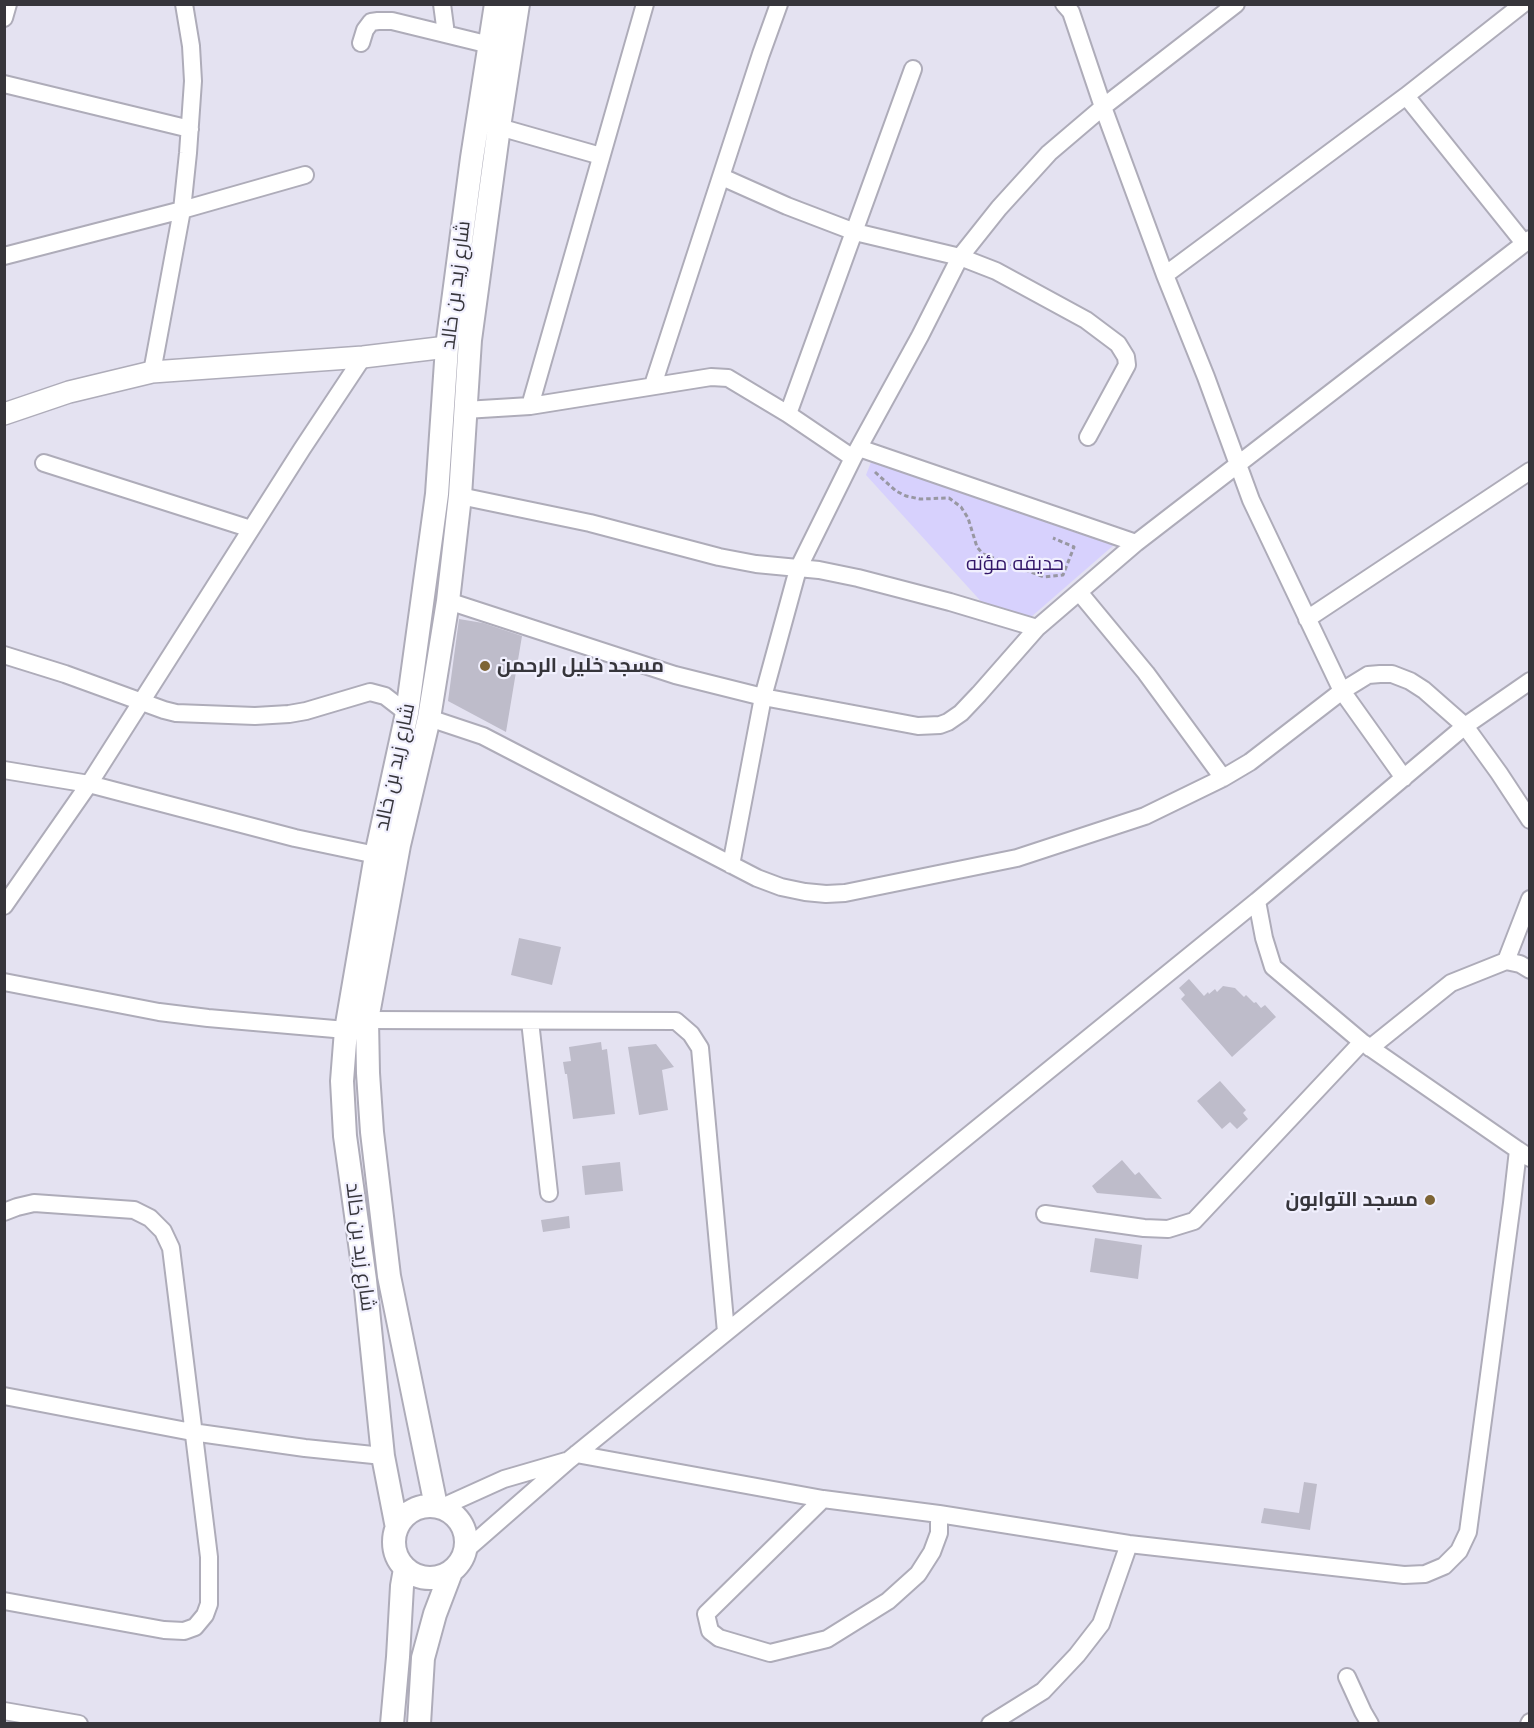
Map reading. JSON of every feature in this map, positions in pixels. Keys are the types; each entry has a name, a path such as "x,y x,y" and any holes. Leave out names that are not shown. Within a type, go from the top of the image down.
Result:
{"main road":[{"name":"شارع زيد بن خالد","path":"397,1528 383,1456 365,1280 345,1136 342,1081 399,845 418,716 447,346 472,158 496,4"},
{"name":"شارع زيد بن خالد","path":"439,1507 389,1276 372,1132 368,1073 357,1025 376,855 418,716 448,601 460,495 470,340 518,4"},
{"path":"419,1724 423,1658 435,1614 452,1572 463,1559 467,1541 462,1524 450,1511 439,1507 420,1507 413,1510 397,1528 394,1547 398,1559 412,1574 428,1579 452,1572"},
{"path":"392,1724 405,1569"}],"street":[{"path":"4,18 8,4"},
{"path":"152,372 182,210 190,129 193,62 184,4"},
{"path":"442,4 446,34"},
{"path":"530,406 645,4"},
{"path":"653,385 779,4"},
{"path":"731,865 763,698 798,569 856,453 920,336 960,256 999,208 1049,153 1103,107 1236,4"},
{"path":"1165,274 1406,96 1523,4"},
{"path":"1072,7 1103,107 1251,500 1342,691 1404,778"},
{"path":"361,43 365,30 371,22 392,21 490,45"},
{"path":"788,414 913,69"},
{"path":"4,84 190,129"},
{"path":"448,601 675,675 763,698 918,726 940,725 948,722 961,713 1037,628 1136,543 1527,241 1406,96"},
{"path":"499,127 601,156"},
{"path":"4,256 182,210 305,175"},
{"path":"722,177 787,206 855,232 960,256 996,271 1086,320 1118,344 1127,365 1088,437"},
{"path":"4,414 69,392 152,372 363,357 447,346"},
{"path":"4,906 89,784 363,357"},
{"path":"465,410 530,406 653,385 711,377 728,378 856,453 1136,543"},
{"path":"44,463 251,529"},
{"path":"1307,619 1530,471"},
{"path":"460,495 590,523 719,557 756,564 819,570 870,580 1037,628"},
{"path":"1079,592 1146,673 1223,778"},
{"path":"4,655 164,710 188,715 272,716 306,711 370,692 385,696 418,716 454,725 483,736 757,878 781,887 826,894 845,893 1017,858 1145,816 1223,778 1250,762 1342,691 1368,675 1392,674 1410,681 1424,690 1465,726 1530,820"},
{"path":"466,1550 573,1457 1257,901 1465,726 1530,681"},
{"path":"4,770 89,784 295,838 376,855"},
{"path":"1506,961 1530,899"},
{"path":"439,1507 504,1479 573,1457 823,1498 1129,1544 1404,1575 1425,1574 1444,1566 1459,1551 1468,1532 1512,1203 1524,1154 1366,1045 1273,967 1264,938 1257,901"},
{"path":"1045,1214 1144,1228 1168,1229 1194,1221 1366,1045 1451,983 1506,961 1520,964 1530,970"},
{"path":"4,982 159,1012 208,1018 357,1025 676,1021 692,1034 700,1048 726,1332"},
{"path":"530,1022 549,1194"},
{"path":"4,1212 34,1203 134,1210 150,1218 163,1231 171,1248 208,1557 209,1604 205,1615 195,1627 184,1631 164,1630 4,1601"},
{"path":"4,1396 192,1432 383,1456"},
{"path":"823,1498 706,1614 710,1631 719,1638 770,1653 827,1639 888,1601 918,1574 932,1552 939,1533 939,1514"},
{"path":"990,1724 1042,1691 1077,1655 1101,1624 1129,1544"},
{"path":"1347,1677 1370,1724"},
{"path":"4,1711 79,1724"}],"path":[{"path":"869,467 896,491 906,496 920,499 949,498 961,507 968,518 977,547 983,554 1044,577 1063,575 1074,546 1053,538"}],"green space":[{"name":"حديقه مؤته","path":"871,462 1115,544 1031,617 1021,618 987,608 866,475"}],"building":[{"name":"مسجد خليل الرحمن","path":"459,619 483,623 522,636 506,732 448,701"},
{"path":"519,938 561,947 552,985 511,975"},
{"path":"1189,979 1204,996 1215,989 1217,992 1223,986 1235,988 1261,1008 1265,1005 1276,1017 1232,1057 1181,999 1185,995 1179,988"},
{"path":"601,1042 602,1050 607,1049 615,1114 573,1119 567,1074 565,1074 563,1062 571,1061 569,1047"},
{"path":"656,1044 674,1067 662,1070 668,1110 639,1115 628,1047"},
{"path":"1220,1081 1246,1110 1243,1113 1248,1119 1237,1129 1230,1122 1222,1129 1197,1101"},
{"path":"1122,1160 1135,1175 1139,1172 1162,1199 1097,1193 1092,1186"},
{"path":"620,1162 623,1191 585,1195 582,1166"},
{"path":"569,1216 570,1228 543,1232 541,1220"},
{"path":"1095,1238 1142,1245 1138,1279 1090,1272"},
{"path":"1304,1482 1317,1484 1310,1530 1261,1523 1264,1508 1299,1513"}],"place":[{"name":"مسجد خليل الرحمن","path":"485,666"},
{"name":"مسجد التوابون","path":"1430,1200"}]}
